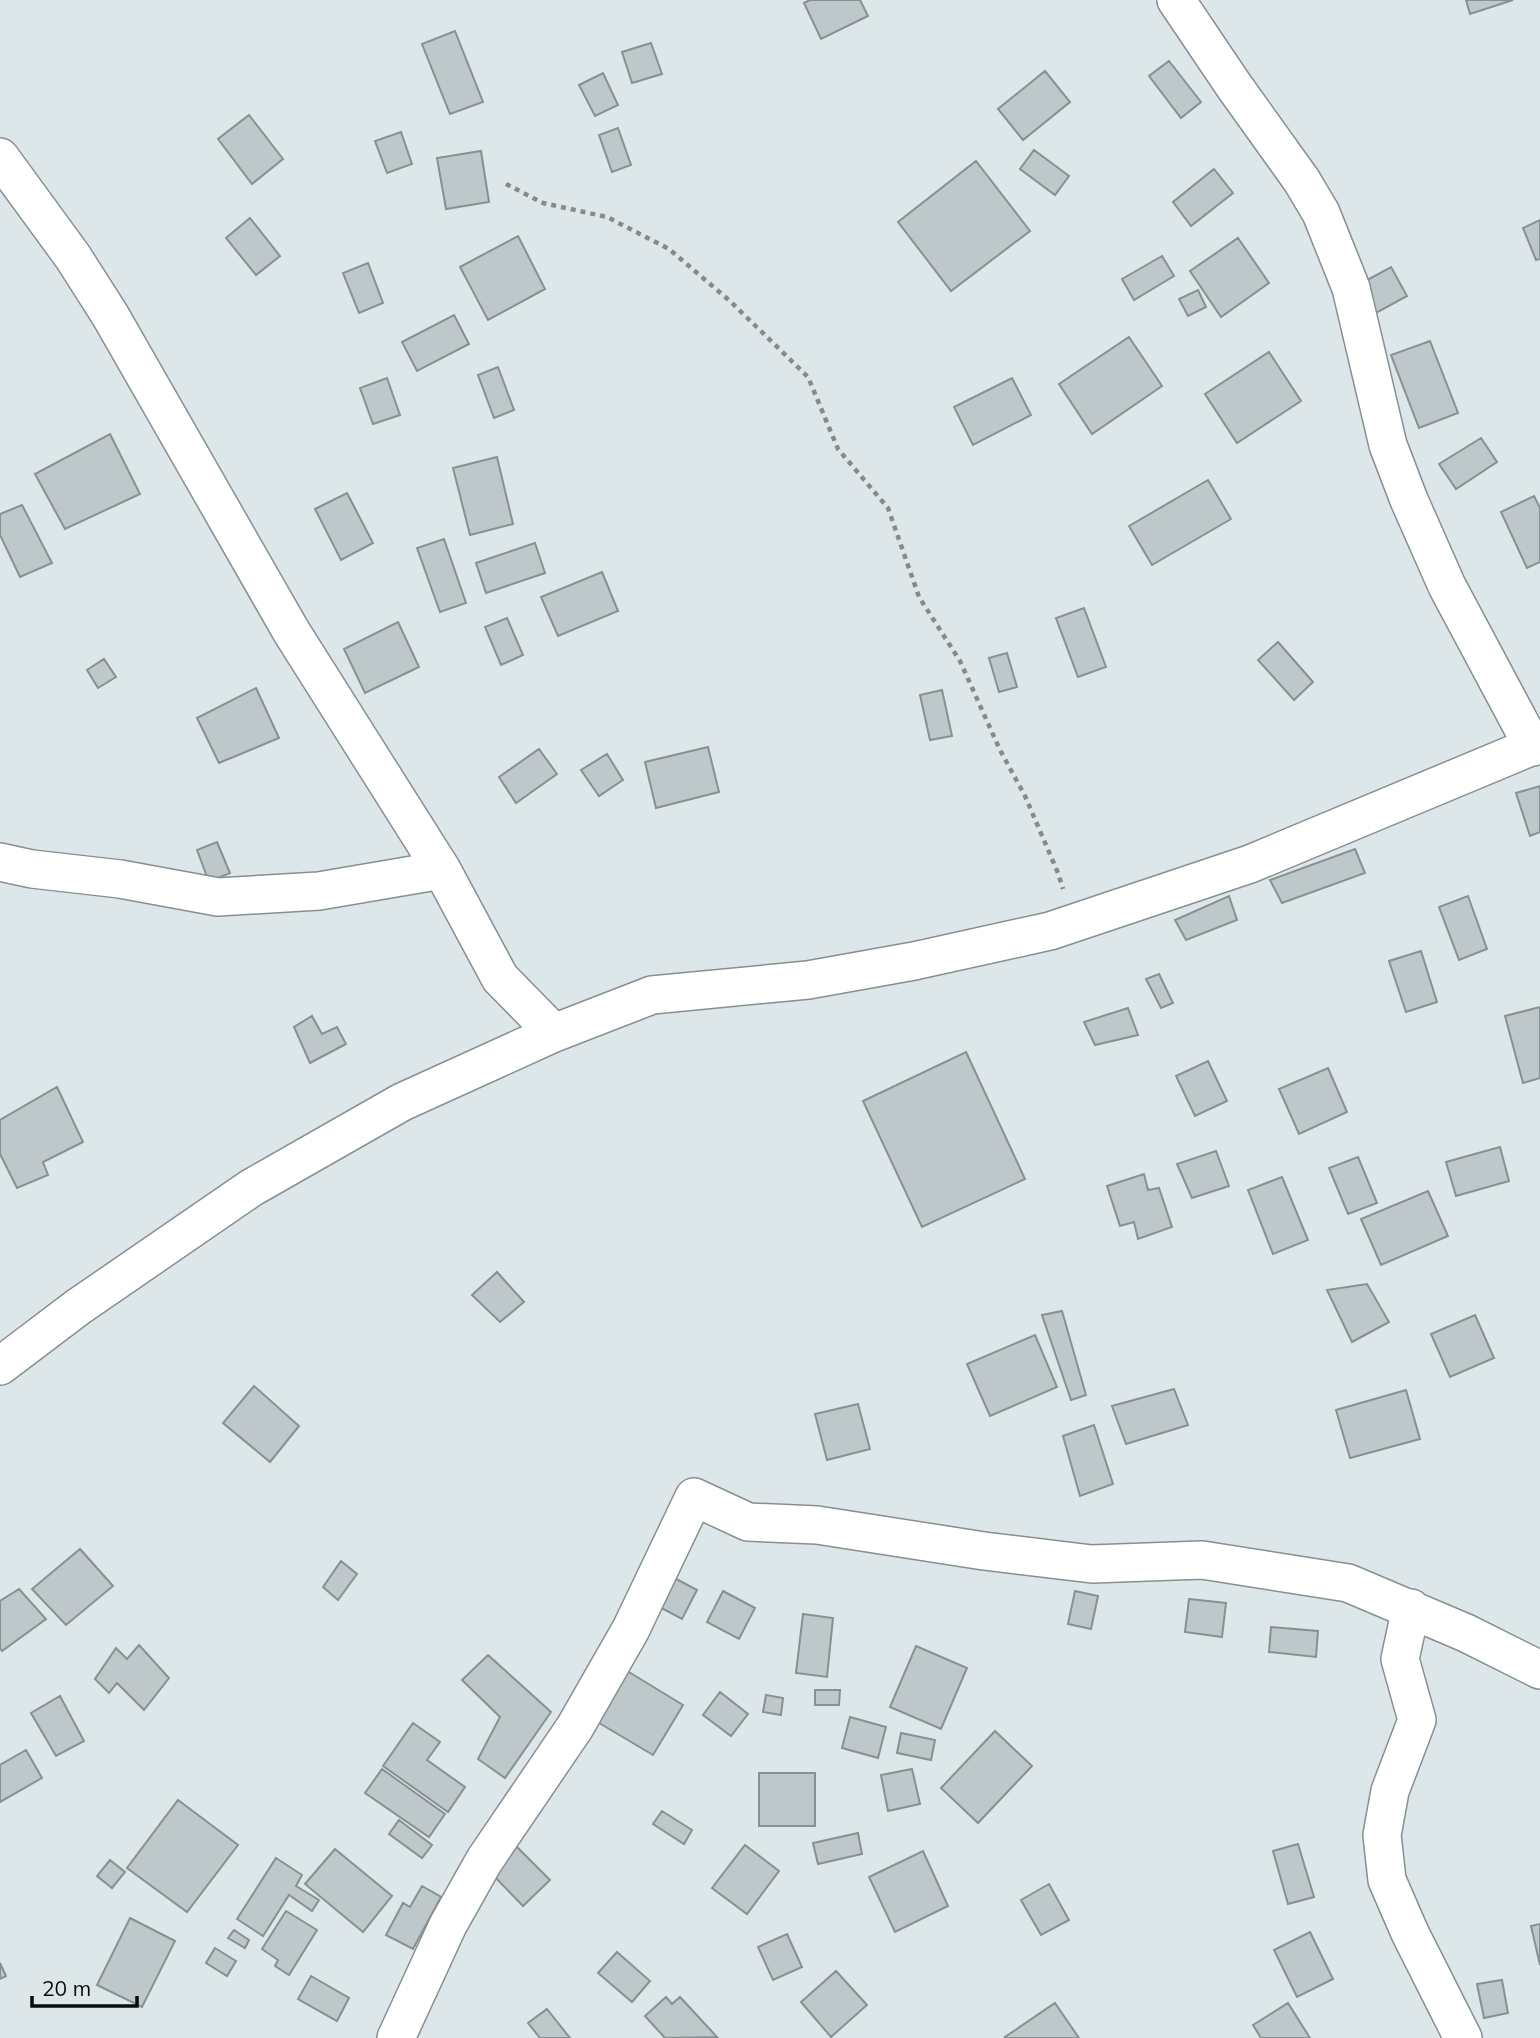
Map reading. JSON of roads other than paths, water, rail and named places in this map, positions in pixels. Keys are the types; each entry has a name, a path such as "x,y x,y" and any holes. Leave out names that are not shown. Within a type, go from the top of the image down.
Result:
{"street":[{"path":"0,1366 78,1307 251,1188 402,1102 554,1033 652,995 808,980 914,961 1050,931 1250,864 1536,745 1447,586 1409,500 1388,445 1351,288 1321,213 1302,181 1176,0"},
{"path":"0,157 73,257 110,315 292,631 442,870 500,978 554,1033"},
{"path":"0,862 32,869 120,879 218,897 319,891 442,870"},
{"path":"396,2038 448,1925 484,1861 575,1727 631,1629 694,1497 748,1522 817,1525 984,1551 1091,1564 1202,1560 1348,1583 1410,1608 1540,1670"},
{"path":"1410,1608 1400,1658 1417,1720 1390,1791 1382,1835 1387,1880 1409,1933 1463,2038"}]}
